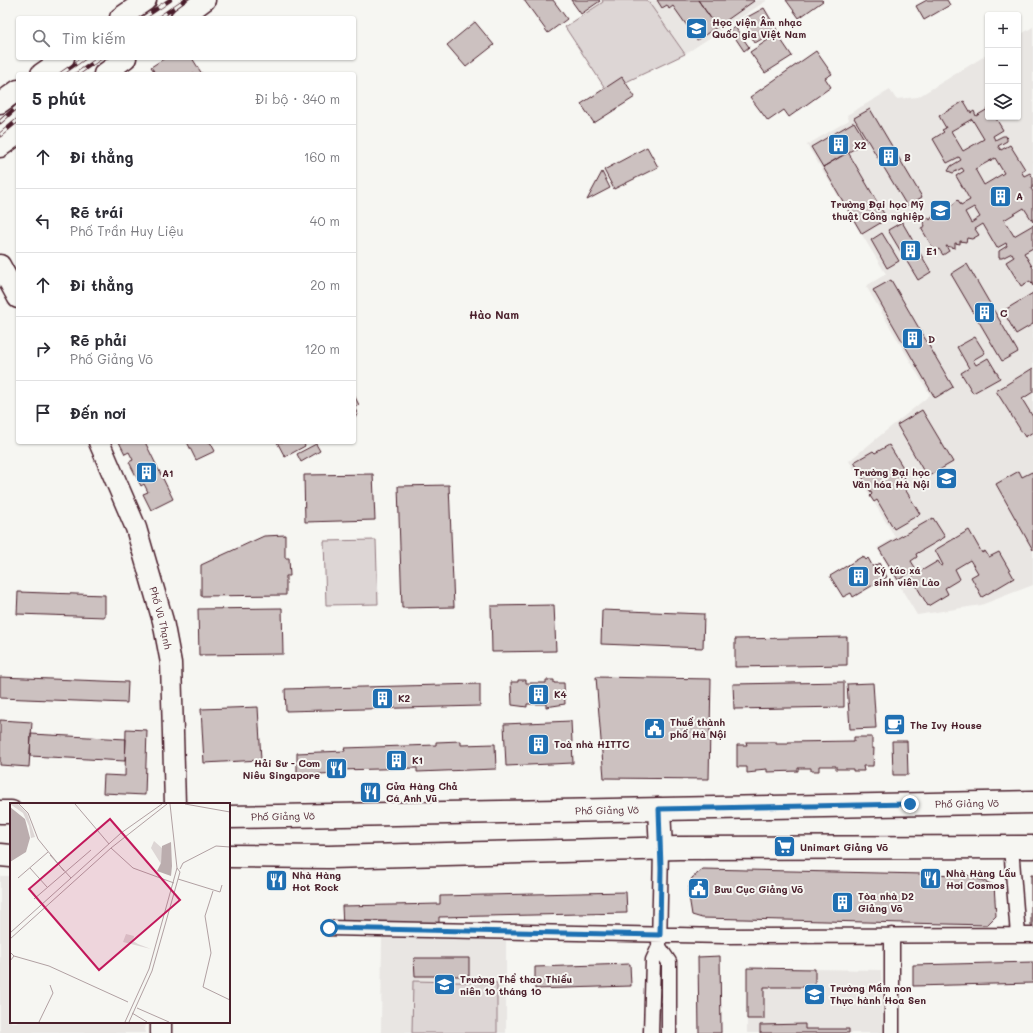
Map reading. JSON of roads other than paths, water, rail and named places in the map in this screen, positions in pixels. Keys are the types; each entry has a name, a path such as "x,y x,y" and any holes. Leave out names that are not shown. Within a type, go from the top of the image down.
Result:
{"main road":[{"name":"Phố Giảng Võ","path":"230,817 1033,802"},
{"path":"659,809 661,849"},
{"path":"230,856 329,857 661,849 1033,848"},
{"path":"0,855 10,856"}],"street":[{"path":"128,16 146,0"},
{"path":"184,16 205,0"},
{"path":"44,72 61,60"},
{"path":"107,72 123,60"},
{"path":"0,103 16,91"},
{"path":"0,147 16,135"},
{"path":"0,265 16,294"},
{"name":"Phố Vũ Thạnh","path":"101,444 136,528 163,621 171,663 175,803"},
{"path":"1011,847 1018,935"},
{"path":"651,1033 653,960 660,941 661,849"},
{"path":"329,928 660,941 892,935 1033,935"},
{"path":"892,935 892,1033"},
{"path":"660,941 669,962 669,1033"}],"railway":[{"path":"146,16 170,0"},
{"path":"162,16 185,0"},
{"path":"64,72 81,60"},
{"path":"80,72 97,60"},
{"path":"0,122 16,108"},
{"path":"0,135 16,122"}],"place":[{"name":"Học viện Âm nhạc Quốc gia Việt Nam","path":"696,28"},
{"name":"X2","path":"838,145"},
{"name":"B","path":"888,157"},
{"name":"A","path":"1000,196"},
{"name":"Trường Đại học Mỹ thuật Công nghiệp","path":"940,210"},
{"name":"E1","path":"910,251"},
{"name":"C","path":"984,313"},
{"name":"D","path":"913,339"},
{"name":"A1","path":"147,473"},
{"name":"Trường Đại học Văn hóa Hà Nội","path":"946,478"},
{"name":"Ký túc xá sinh viên Lào","path":"858,576"},
{"name":"K4","path":"538,694"},
{"name":"K2","path":"383,698"},
{"name":"The Ivy House","path":"895,725"},
{"name":"Thuế thành phố Hà Nội","path":"655,728"},
{"name":"Toà nhà HITTC","path":"539,744"},
{"name":"K1","path":"396,760"},
{"name":"Hải Sư - Cơm Niêu Singapore","path":"336,769"},
{"name":"Cửa Hàng Chả Cá Anh Vũ","path":"370,792"},
{"name":"Unimart Giảng Võ","path":"784,847"},
{"name":"Nhà Hàng Lẩu Hơi Cosmos","path":"930,879"},
{"name":"Nhà Hàng Hot Rock","path":"276,881"},
{"name":"Bưu Cục Giảng Võ","path":"698,889"},
{"name":"Tòa nhà D2 Giảng Võ","path":"843,902"},
{"name":"Trường Thể thao Thiếu niên 10 tháng 10","path":"444,985"},
{"name":"Trường Mầm non Thực hành Hoa Sen","path":"814,994"}],"district":[{"name":"Hào Nam","path":"494,315"}]}
